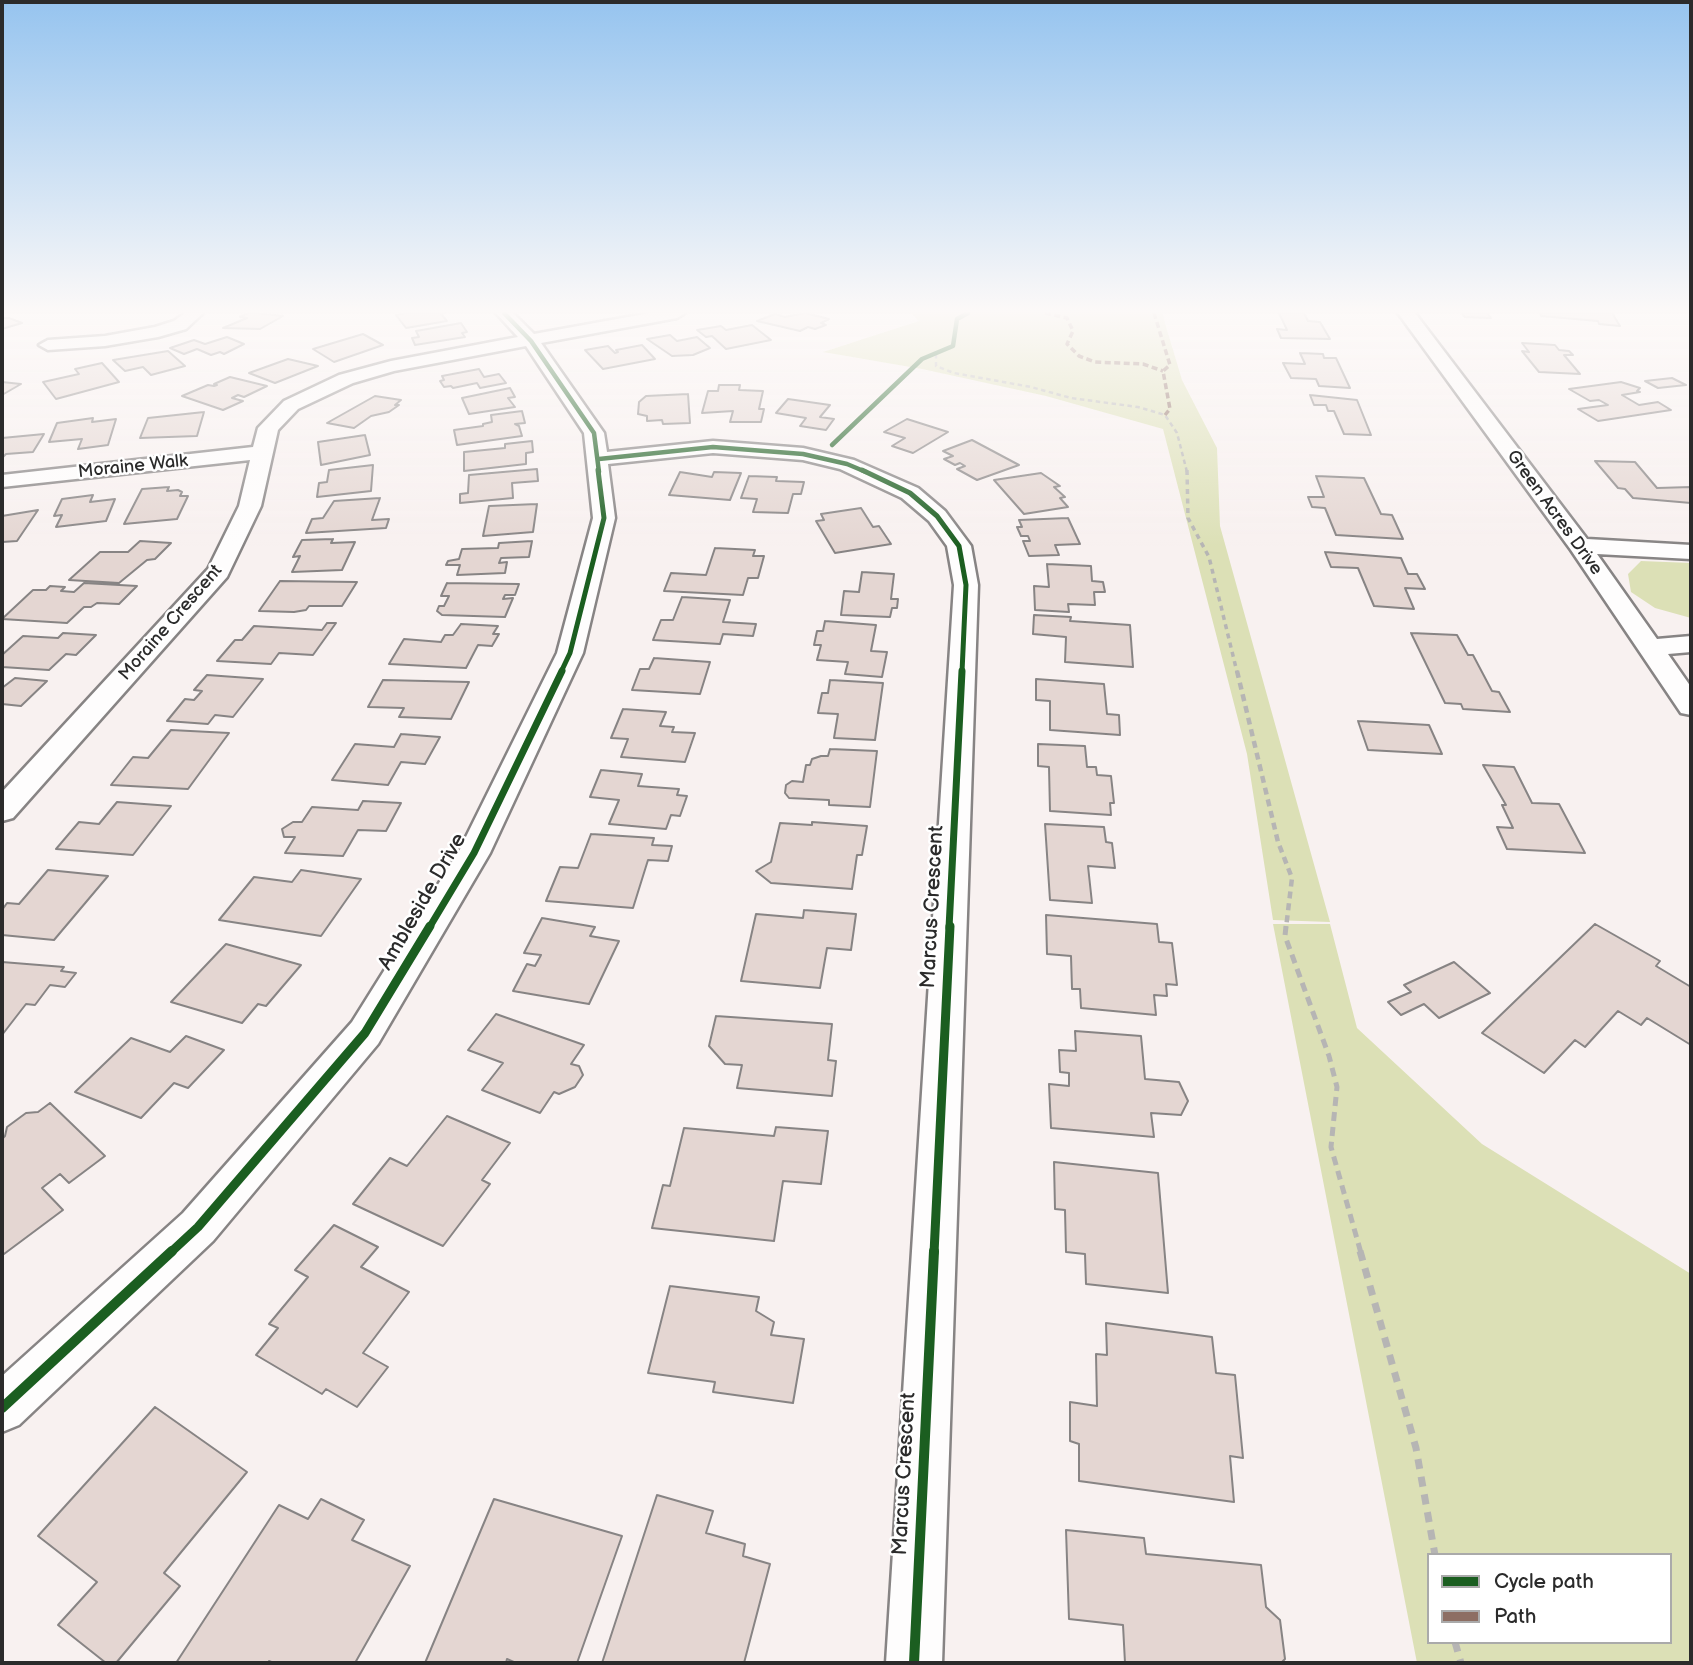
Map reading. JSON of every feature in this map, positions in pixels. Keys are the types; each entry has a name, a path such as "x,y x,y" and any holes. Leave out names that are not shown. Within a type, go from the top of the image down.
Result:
{"street":[{"name":"Moraine Crescent","path":"2,811 219,572 250,506 268,428 279,415 319,391"},
{"name":"Ambleside Drive","path":"2,1408 198,1227 365,1034 474,853 570,653 604,518 594,433 565,391"},
{"name":"Green Acres Drive","path":"1464,391 1580,546 1691,707"},
{"name":"Marcus Crescent","path":"599,458 713,447 803,454 847,464 884,478 910,493 937,516 959,546 966,585 914,1663"},
{"name":"Moraine Walk","path":"2,481 263,452"},
{"path":"1580,546 1691,552"},
{"path":"1650,648 1691,644"}],"path":[{"path":"832,445 889,391"},
{"path":"1044,391 1071,398 1138,407 1165,415 1177,433 1187,471 1188,518 1209,557 1278,842 1292,878 1285,936 1329,1056 1337,1087 1331,1147 1416,1448 1435,1553"},
{"path":"1456,1644 1461,1663"}],"green space":[{"path":"1022,391 1188,391 1217,448 1220,526 1330,922 1273,920 1247,754 1163,429"},
{"path":"1641,561 1691,563 1691,618 1655,608 1631,592 1628,574"},
{"path":"1273,924 1330,924 1357,1028 1482,1144 1691,1274 1691,1663 1417,1663"}],"building":[{"path":"50,391 87,391 56,399"},
{"path":"195,391 257,391 244,397 238,395 232,398 243,401 223,410 182,396"},
{"path":"497,391 512,391 515,397 508,398 515,407 469,414 462,398"},
{"path":"708,391 763,391 759,409 764,409 761,422 730,422 733,411 702,413"},
{"path":"1572,391 1637,391 1640,392 1622,395 1639,405 1658,402 1671,410 1598,421 1578,409 1608,405 1599,400 1590,401"},
{"path":"688,394 690,423 663,424 662,420 647,421 647,416 638,414 639,402 646,396"},
{"path":"1310,395 1357,400 1371,435 1344,434 1334,411 1328,411 1326,405 1314,405"},
{"path":"375,396 401,400 395,405 399,405 389,412 371,416 354,428 327,423"},
{"path":"788,399 830,405 820,417 834,419 826,430 800,426 806,418 776,413"},
{"path":"522,411 525,423 515,424 519,426 522,436 457,445 454,430 483,426 492,422 491,415"},
{"path":"204,412 197,436 140,438 148,418"},
{"path":"93,418 92,422 116,419 108,445 78,449 82,439 49,442 57,423"},
{"path":"907,419 948,432 913,453 892,446 905,438 884,432"},
{"path":"44,434 33,452 6,454 2,458 2,438"},
{"path":"365,435 370,455 321,465 318,442"},
{"path":"972,440 1019,465 977,480 957,469 965,466 960,463 955,465 944,459 953,456 943,451"},
{"path":"532,441 533,452 526,453 526,464 464,471 464,452 505,448 505,444"},
{"path":"1595,461 1635,462 1657,488 1691,487 1691,503 1633,498 1625,489 1618,488"},
{"path":"373,465 371,491 317,497 319,483 327,482 329,470"},
{"path":"537,469 538,481 512,483 513,498 460,503 460,494 468,493 469,475"},
{"path":"680,472 712,477 714,472 741,473 730,500 669,495"},
{"path":"1041,473 1060,486 1054,487 1065,497 1060,498 1068,507 1024,514 994,480"},
{"path":"749,476 804,482 801,494 793,494 788,513 753,512 757,499 741,498"},
{"path":"1316,476 1364,478 1381,514 1392,515 1403,539 1336,535 1325,508 1312,507 1308,497 1324,497"},
{"path":"169,487 167,491 178,490 182,492 180,496 188,496 177,519 124,524 142,489"},
{"path":"93,495 90,502 115,499 106,521 56,527 62,515 54,516 62,499"},
{"path":"380,498 372,520 389,519 386,528 306,533 312,519 323,518 334,501"},
{"path":"537,504 533,532 483,536 489,506"},
{"path":"861,508 873,527 879,526 891,544 835,553 816,521 824,520 821,514"},
{"path":"38,510 17,541 2,542 2,516"},
{"path":"1068,518 1080,544 1055,545 1059,555 1029,556 1023,541 1030,541 1028,536 1021,536 1017,527 1022,527 1019,520"},
{"path":"333,539 331,543 355,542 342,570 292,572 300,556 293,557 302,540"},
{"path":"140,541 171,543 155,559 147,560 119,583 69,580 100,552 128,552"},
{"path":"532,541 529,557 501,558 499,563 507,562 505,573 457,575 460,565 446,565 448,561 459,559 462,549 498,548 499,543"},
{"path":"715,548 755,550 753,556 764,556 758,578 748,578 743,595 664,591 671,573 706,575"},
{"path":"1325,552 1401,558 1408,574 1417,574 1425,589 1405,588 1414,609 1374,606 1358,568 1331,567"},
{"path":"1047,564 1091,566 1092,581 1103,582 1105,592 1094,592 1095,605 1068,604 1069,612 1035,610 1034,586 1049,587"},
{"path":"862,572 894,574 891,599 898,599 897,608 892,608 890,617 841,615 844,591 859,592"},
{"path":"280,581 357,582 342,606 309,606 306,610 294,612 259,611"},
{"path":"84,583 137,586 119,604 97,603 84,607 67,623 2,619 33,590 46,590 50,586 65,587 61,591 74,592"},
{"path":"447,583 519,584 515,595 505,595 503,599 513,598 505,617 442,615 437,611 439,606 444,606 449,596 441,596"},
{"path":"682,597 730,600 723,622 756,624 753,636 723,634 720,644 653,640 661,620 673,620"},
{"path":"1034,615 1071,617 1070,621 1130,625 1133,667 1065,662 1066,637 1033,634"},
{"path":"825,621 876,625 871,651 887,652 882,677 845,674 848,662 817,660 821,645 814,645 817,631 823,631"},
{"path":"327,623 336,623 313,655 279,653 271,664 217,661 235,640 242,640 254,626 322,630"},
{"path":"461,624 498,626 493,634 499,634 492,646 478,645 466,668 389,664 404,639 441,642 445,635 453,635"},
{"path":"63,633 96,635 76,655 66,654 49,670 2,667 2,655 23,636 58,638"},
{"path":"1411,633 1457,635 1468,655 1473,655 1492,691 1499,692 1510,712 1463,709 1461,704 1445,703"},
{"path":"654,658 710,662 700,694 632,690 640,669 649,669"},
{"path":"207,675 263,679 233,717 215,715 208,724 167,721 185,699 194,700 202,691 194,690"},
{"path":"15,678 47,681 21,706 2,704 2,688"},
{"path":"1036,679 1104,684 1107,714 1119,715 1120,735 1050,730 1050,701 1036,700"},
{"path":"383,680 469,682 451,719 399,717 404,708 368,707"},
{"path":"830,680 883,683 875,740 834,738 838,714 818,713 822,693 828,693"},
{"path":"623,709 666,712 660,726 674,727 672,732 695,733 685,762 621,757 628,739 611,738"},
{"path":"1358,721 1429,725 1442,754 1368,750"},
{"path":"171,730 229,733 188,789 111,785 133,757 148,758"},
{"path":"401,734 440,737 425,764 401,762 388,785 332,780 355,744 394,747"},
{"path":"1038,744 1085,746 1087,767 1096,767 1097,775 1111,776 1114,803 1110,803 1111,815 1050,811 1049,767 1038,766"},
{"path":"830,749 877,751 870,807 829,805 829,800 789,798 785,793 786,785 792,781 803,782 806,765 810,765 812,759 828,756"},
{"path":"1483,765 1514,767 1532,803 1559,804 1585,853 1507,849 1497,827 1513,828 1502,805 1506,805"},
{"path":"601,770 642,774 638,786 679,789 677,795 687,796 680,816 671,815 666,829 609,824 619,800 590,797"},
{"path":"363,801 401,803 386,831 358,830 343,856 285,853 295,837 284,837 282,829 293,822 302,822 312,807 358,810"},
{"path":"117,802 171,806 133,855 56,849 79,822 99,824"},
{"path":"812,822 867,826 862,855 857,855 852,889 771,883 756,871 771,862 780,823 812,825"},
{"path":"1045,824 1104,827 1106,842 1112,843 1115,868 1088,866 1092,903 1050,900"},
{"path":"591,834 654,838 652,845 672,846 668,861 648,860 633,908 546,901 560,867 578,868"},
{"path":"48,870 108,876 54,940 2,935 2,910 7,903 19,904"},
{"path":"301,870 361,879 321,936 219,920 254,877 292,882"},
{"path":"804,910 856,914 851,950 827,948 820,988 741,981 756,914 803,918"},
{"path":"1046,915 1157,924 1159,942 1172,943 1177,985 1166,984 1167,996 1154,995 1156,1015 1081,1008 1080,989 1072,989 1071,956 1047,954"},
{"path":"542,918 595,927 590,936 619,941 589,1004 513,991 527,964 535,966 541,955 524,953"},
{"path":"1595,924 1660,961 1656,966 1691,987 1691,1045 1647,1018 1641,1025 1618,1011 1585,1047 1575,1040 1544,1073 1482,1033"},
{"path":"226,944 301,965 266,1006 258,1004 242,1023 171,1002"},
{"path":"2,962 64,967 61,971 76,973 65,987 50,985 35,1005 26,1004 2,1035"},
{"path":"1454,962 1490,993 1439,1018 1424,1004 1401,1015 1388,1002 1411,992 1404,985"},
{"path":"496,1014 584,1045 571,1064 579,1066 583,1075 575,1087 559,1094 554,1092 540,1113 482,1090 503,1063 468,1050"},
{"path":"716,1016 832,1024 828,1060 836,1061 832,1096 737,1088 742,1065 725,1064 709,1046"},
{"path":"1075,1031 1141,1036 1145,1079 1179,1082 1188,1101 1181,1115 1151,1113 1154,1137 1051,1128 1049,1084 1069,1086 1069,1073 1060,1072 1059,1050 1076,1051"},
{"path":"186,1036 224,1050 188,1088 174,1083 141,1118 75,1092 131,1038 170,1052"},
{"path":"50,1103 105,1156 69,1183 60,1174 42,1188 63,1210 4,1254 2,1139 7,1127 26,1113 38,1112"},
{"path":"447,1116 510,1143 482,1180 490,1184 443,1246 353,1204 390,1158 407,1166"},
{"path":"776,1127 828,1131 821,1184 783,1181 774,1241 652,1228 663,1185 670,1186 684,1128 774,1136"},
{"path":"1054,1162 1158,1173 1168,1293 1086,1284 1085,1254 1066,1252 1065,1210 1055,1209"},
{"path":"334,1225 378,1247 361,1267 409,1292 363,1353 388,1367 357,1407 326,1389 322,1394 256,1355 278,1328 269,1324 308,1277 295,1270"},
{"path":"670,1286 759,1297 756,1311 774,1322 771,1335 804,1339 793,1403 713,1392 715,1382 648,1373"},
{"path":"1106,1323 1212,1337 1216,1373 1235,1375 1243,1458 1230,1456 1234,1502 1079,1481 1079,1444 1070,1441 1070,1402 1097,1406 1096,1354 1107,1355"},
{"path":"155,1407 247,1472 164,1573 180,1586 116,1663 106,1663 58,1625 97,1582 38,1536"},
{"path":"657,1495 713,1511 706,1533 745,1544 743,1556 770,1564 744,1663 602,1663"},
{"path":"321,1499 364,1520 352,1540 410,1566 355,1663 176,1663 279,1505 308,1519"},
{"path":"494,1499 622,1536 577,1663 516,1663 507,1659 506,1663 425,1663"},
{"path":"1066,1530 1144,1538 1146,1554 1261,1565 1266,1607 1280,1620 1285,1659 1281,1663 1125,1663 1123,1625 1069,1619"}],"marked path":[{"path":"1165,415 1170,409 1167,391"}],"cycle path":[{"path":"2,1408 198,1227 365,1033 474,853 570,653 604,518 594,433 565,391"},
{"path":"832,445 889,391"},
{"path":"599,459 713,447 803,454 847,464 910,493 937,516 959,546 966,585 914,1663"}]}
